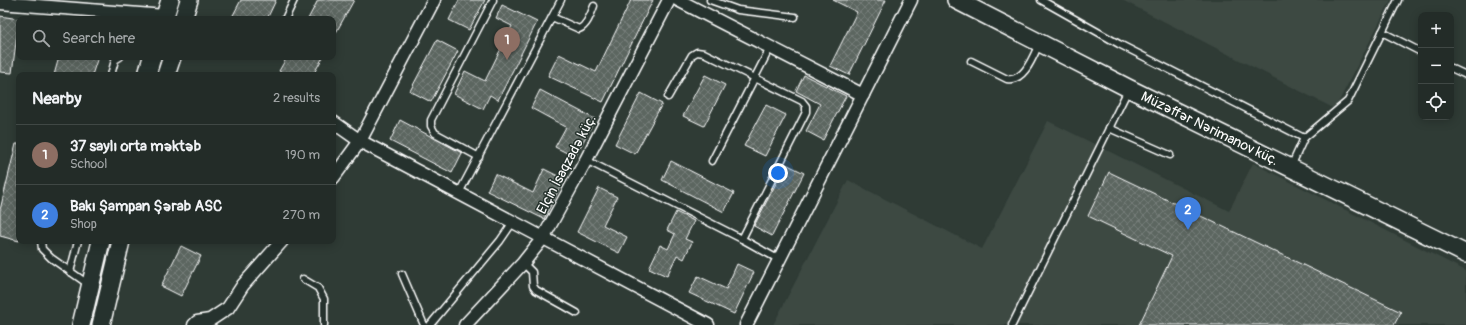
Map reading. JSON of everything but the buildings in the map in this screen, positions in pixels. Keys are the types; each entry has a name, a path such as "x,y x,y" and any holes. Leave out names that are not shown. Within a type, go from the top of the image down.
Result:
{"main road":[{"path":"165,16 170,0"},
{"name":"Müzəffər Nərimanov küç.","path":"956,0 1128,88 1466,254"},
{"path":"977,0 1118,73 1466,244"},
{"path":"148,72 151,60"},
{"path":"167,72 171,60"},
{"path":"81,325 100,244"},
{"path":"101,325 120,244"}],"street":[{"path":"336,174 360,141 434,0"},
{"name":"Elçin İsaqzadə küç.","path":"465,325 523,263 543,238 586,160 669,0"},
{"path":"678,0 862,95"},
{"path":"746,325 778,259 911,0"},
{"path":"0,3 104,6 154,16"},
{"path":"336,124 360,141 708,325"},
{"path":"194,325 197,322 210,320 228,308 243,285 279,244"}],"lane":[{"path":"286,16 294,0"},
{"path":"479,157 435,133 431,126 431,120 493,0"},
{"path":"459,193 561,0"},
{"path":"710,0 738,10 795,17"},
{"path":"1041,0 1119,44 1304,138"},
{"path":"1294,160 1304,138 1348,101 1398,0"},
{"path":"552,17 579,29 586,24 594,6"},
{"path":"1382,32 1418,50"},
{"path":"971,60 1007,79 1012,80 1020,75 1029,63 1039,43"},
{"path":"712,161 770,48"},
{"path":"668,97 692,55 697,52 704,53 802,101 806,106 806,112 742,239"},
{"path":"112,72 115,60"},
{"path":"1454,69 1466,75"},
{"path":"1012,325 1128,88"},
{"path":"1109,128 1170,155"},
{"path":"586,160 742,239 778,259"},
{"path":"430,325 500,241 513,222"},
{"path":"41,244 42,249 51,258 90,285"},
{"path":"70,272 77,244"},
{"path":"523,263 532,272 532,282 536,290 578,313"},
{"path":"402,274 424,325"},
{"path":"303,278 318,288 324,299 324,325"}],"shaded area":[{"path":"1122,0 1391,0 1335,109"},
{"path":"1048,121 1229,211 1253,163 1466,271 1466,325 773,325 848,180 982,249"}],"place":[{"name":"37 saylı orta məktəb","path":"507,60"},
{"name":"Bakı Şampan Şərab ASC","path":"1188,230"}]}
